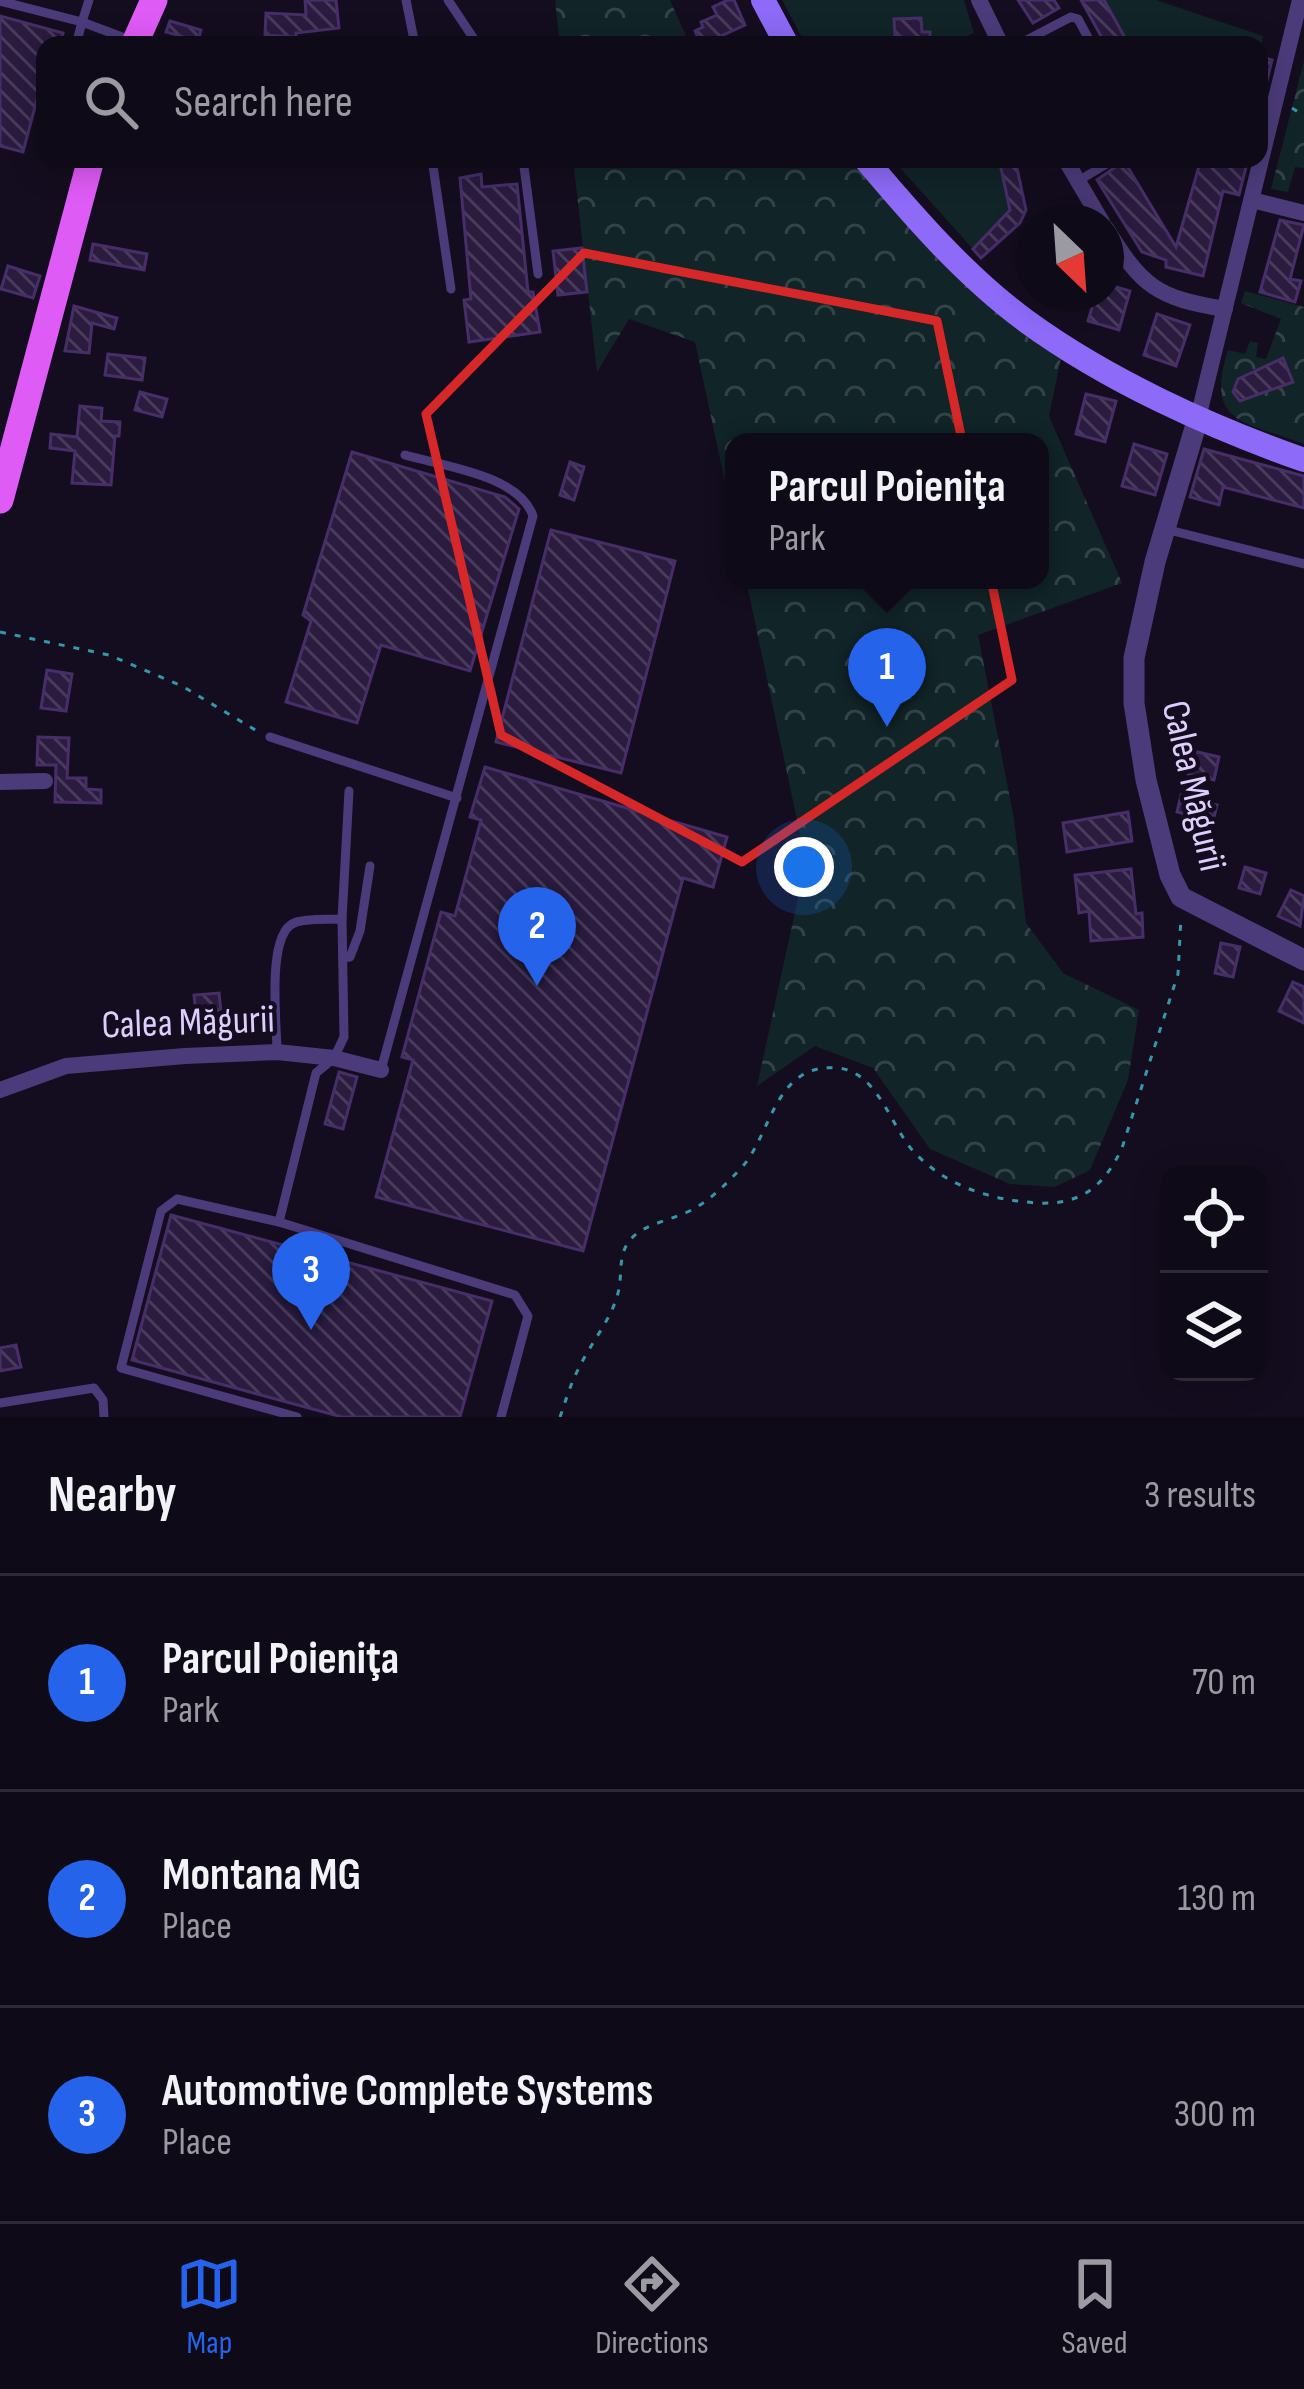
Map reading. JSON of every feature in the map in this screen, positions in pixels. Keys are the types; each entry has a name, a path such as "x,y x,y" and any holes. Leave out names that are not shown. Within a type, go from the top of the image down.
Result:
{"main road":[{"path":"138,36 154,0"},
{"path":"764,0 782,36"},
{"path":"0,500 90,168"},
{"path":"874,168 941,244 1059,344 1198,418 1304,460"}],"street":[{"path":"979,0 997,36"},
{"path":"1268,133 1300,0"},
{"path":"1070,168 1092,204"},
{"path":"1198,418 1260,168"},
{"path":"1252,200 1304,213"},
{"path":"1124,253 1149,287 1181,302 1225,309"},
{"name":"Calea Măgurii","path":"1198,418 1134,658 1134,703 1158,830 1181,897 1304,960"},
{"path":"0,782 45,781"},
{"name":"Calea Măgurii","path":"0,1090 66,1066 104,1060 277,1052 334,1058 381,1070"}],"lane":[{"path":"78,36 89,0"},
{"path":"406,0 413,36"},
{"path":"448,0 472,36"},
{"path":"0,1 82,22 115,36"},
{"path":"1035,36 1071,17 1078,19 1087,36"},
{"path":"433,168 451,289"},
{"path":"524,168 538,274"},
{"path":"1078,181 1100,168"},
{"path":"381,1070 533,516 528,503 511,486 405,454"},
{"path":"1166,529 1304,564"},
{"path":"270,737 457,797"},
{"path":"279,1222 316,1073 334,1058 344,1037 342,919 349,791"},
{"path":"343,958 350,957 360,932 370,866"},
{"path":"277,1052 276,951 281,934 294,922 342,919"},
{"path":"297,1417 121,1368 161,1211 177,1198 279,1222 515,1294 528,1316 501,1417"},
{"path":"0,1403 94,1388 103,1400 104,1417"}],"path":[{"path":"0,632 109,655 182,686 270,737"},
{"path":"560,1417 576,1372 618,1295 622,1252 632,1236 693,1210 722,1189 760,1142 779,1094 810,1072 832,1067 850,1070 866,1080 912,1150 937,1173 968,1190 1001,1200 1040,1203 1063,1203 1089,1194 1109,1175 1122,1148 1178,974 1181,897"}],"highlighted area":[{"path":"584,253 937,321 1012,680 742,862 501,735 426,414"}],"green space":[{"path":"555,0 670,0 686,36 559,36"},
{"path":"782,0 964,0 974,33 967,36 801,36"},
{"path":"1104,0 1156,0 1263,36 1124,36"},
{"path":"1304,61 1304,168 1295,167 1288,192 1271,189"},
{"path":"574,168 860,168 974,294 1061,358 1049,416 1122,583 978,635 1014,819 1026,923 1063,973 1139,1010 1128,1080 1090,1170 1055,1187 1010,1184 930,1149 873,1068 815,1046 757,1086 806,862 748,589 1049,589 1049,433 725,433 725,482 695,342 629,319 597,372"},
{"path":"900,168 1001,168 1010,210 973,249"},
{"path":"1245,291 1304,307 1304,444 1248,424 1226,407 1221,393 1228,350 1245,354 1250,341 1258,343 1256,357 1266,359 1281,319 1241,303"}],"building":[{"path":"305,0 336,0 339,28 296,36 265,35 266,13 306,15"},
{"path":"734,0 745,25 721,36 697,36 701,22 717,15 713,7"},
{"path":"1018,0 1054,0 1059,8 1033,23"},
{"path":"1081,0 1104,0 1124,36 1101,36"},
{"path":"0,16 63,33 36,36 36,103 23,152 0,146"},
{"path":"921,18 922,32 930,36 895,35 894,19"},
{"path":"170,21 201,30 199,36 166,32"},
{"path":"1001,168 1017,168 1025,204 1016,204 1016,227 981,258 973,249 1010,210"},
{"path":"1114,168 1128,168 1176,247 1198,168 1246,168 1239,195 1223,191 1203,276 1166,267 1166,260 1142,252 1124,223 1124,204 1112,204 1097,180"},
{"path":"481,174 482,187 517,184 528,292 533,292 540,332 469,342 464,300 471,299 460,178"},
{"path":"1280,220 1304,225 1290,279 1301,281 1295,302 1260,292"},
{"path":"93,244 147,254 144,270 90,260"},
{"path":"582,248 587,292 558,295 553,251"},
{"path":"8,266 40,276 33,298 1,289"},
{"path":"1124,289 1130,291 1119,330 1088,321 1091,312 1124,312"},
{"path":"74,306 117,318 114,329 92,323 89,353 65,351"},
{"path":"1157,314 1190,325 1176,366 1144,355"},
{"path":"108,354 145,358 142,380 105,375"},
{"path":"1283,358 1293,382 1240,401 1233,392 1238,379"},
{"path":"140,392 167,399 162,417 135,410"},
{"path":"1086,394 1116,401 1105,442 1076,434"},
{"path":"80,406 102,408 101,421 120,422 111,485 72,483 75,451 50,448 51,434 77,437"},
{"path":"1134,444 1167,454 1155,495 1122,486"},
{"path":"1204,449 1304,476 1304,508 1223,487 1219,505 1190,497"},
{"path":"352,452 505,497 519,509 470,671 381,645 357,723 286,702 311,621 303,615"},
{"path":"570,462 584,467 574,500 560,495"},
{"path":"551,530 675,561 621,773 496,742"},
{"path":"47,670 72,674 66,711 41,708"},
{"path":"38,737 69,738 67,778 86,778 86,789 101,790 101,803 55,802 56,765 37,765"},
{"path":"1193,751 1219,757 1214,780 1188,774"},
{"path":"485,767 727,837 713,887 683,878 583,1251 376,1197 413,1060 402,1057 441,912 455,916 481,820 470,817"},
{"path":"1181,795 1217,805 1213,821 1177,812"},
{"path":"1128,812 1132,841 1067,852 1063,823"},
{"path":"1245,867 1266,873 1260,894 1239,888"},
{"path":"1131,869 1143,937 1091,941 1089,911 1079,913 1075,875"},
{"path":"1291,890 1304,896 1300,926 1278,916"},
{"path":"1221,943 1240,947 1233,977 1215,973"},
{"path":"1293,982 1304,987 1304,1023 1279,1011"},
{"path":"219,993 222,1021 197,1023 194,995"},
{"path":"339,1072 357,1077 343,1129 325,1124"},
{"path":"171,1215 492,1301 460,1417 342,1417 132,1360"},
{"path":"16,1345 21,1367 0,1371 0,1348"}],"place":[{"name":"Parcul Poieniţa","path":"887,727"},
{"name":"Montana MG","path":"537,986"},
{"name":"Automotive Complete Systems","path":"311,1330"}]}
